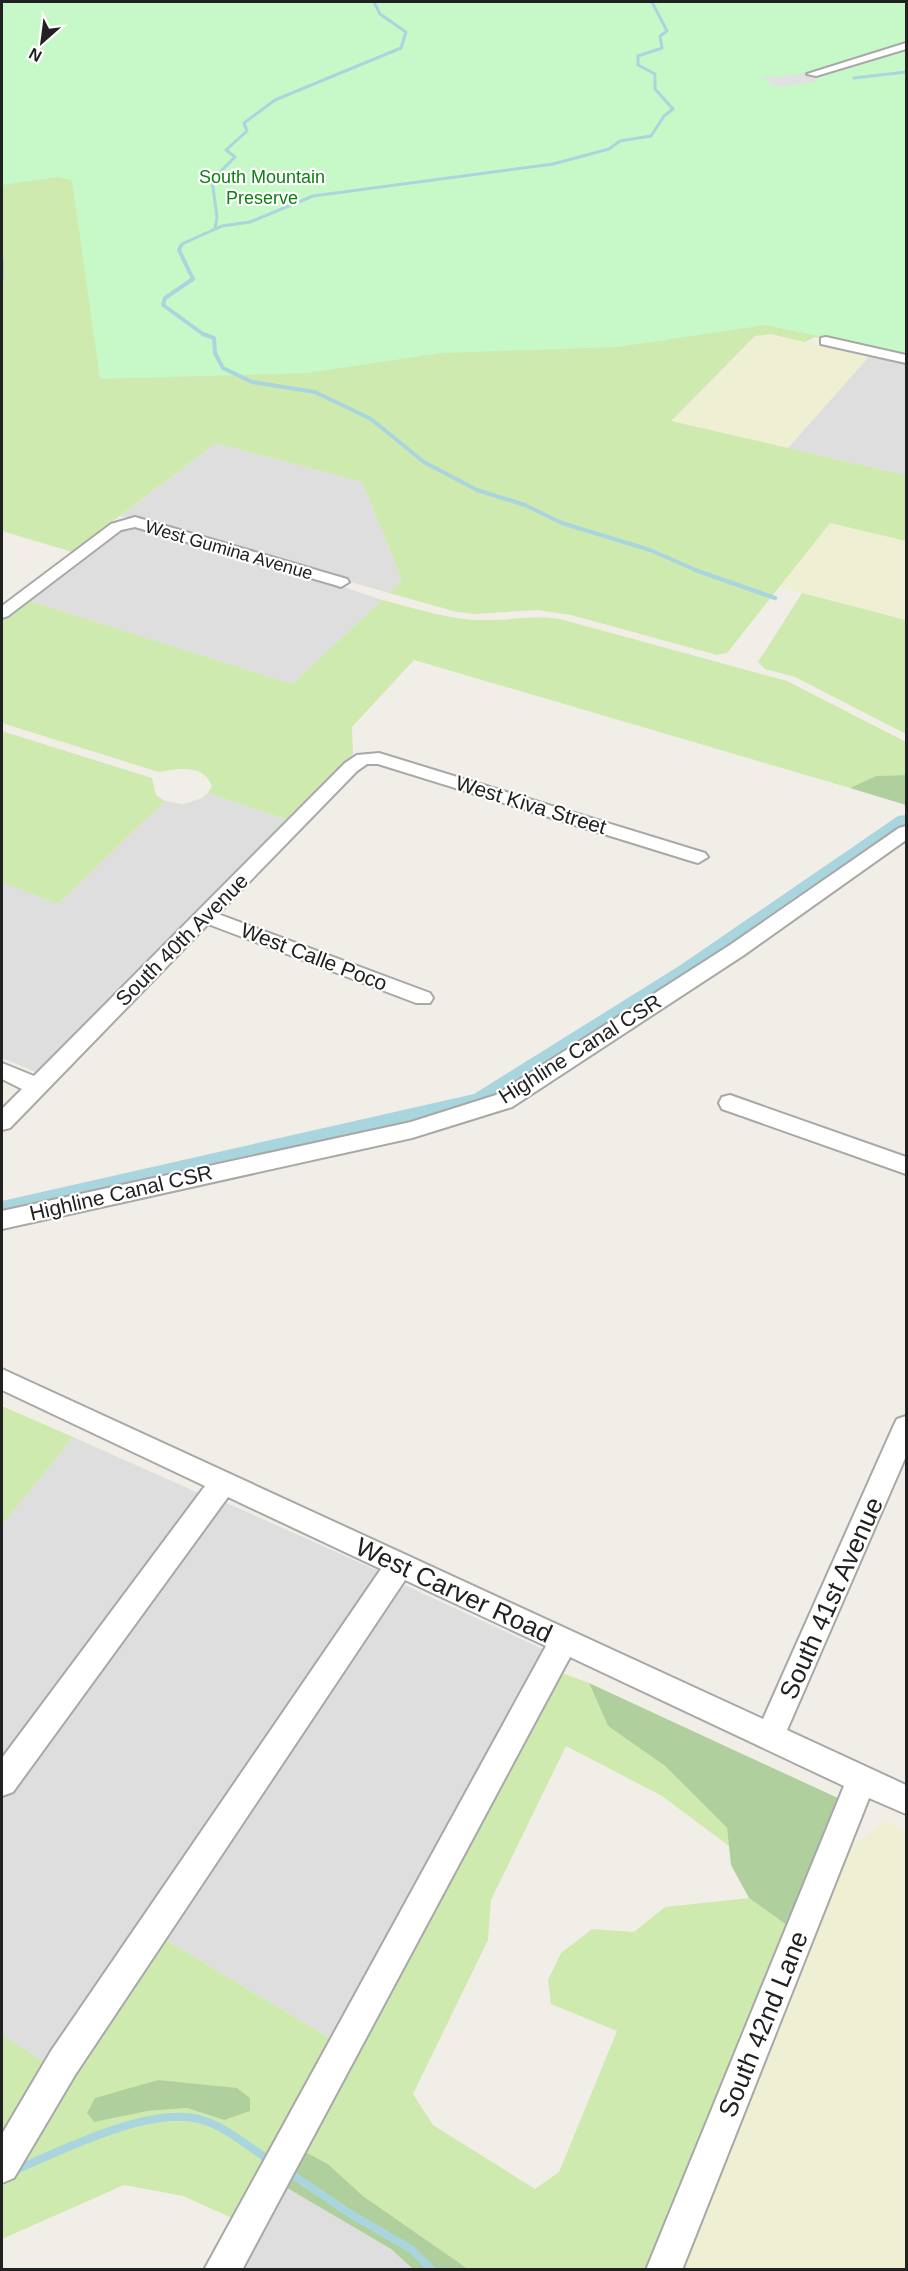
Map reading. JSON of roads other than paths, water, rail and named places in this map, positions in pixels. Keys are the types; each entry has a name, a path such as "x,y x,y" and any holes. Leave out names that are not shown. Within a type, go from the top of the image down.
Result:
{"street":[{"path":"812,74 906,46"},
{"path":"826,341 906,359"},
{"name":"West Gumina Avenue","path":"2,613 116,527 135,522 340,582"},
{"name":"West Kiva Street","path":"363,759 379,758 698,857"},
{"name":"South 40th Avenue","path":"2,1122 351,767 363,759"},
{"name":"Highline Canal CSR","path":"2,1220 412,1130 504,1101 737,950 906,832"},
{"name":"West Calle Poco","path":"206,916 423,998"},
{"path":"2,1070 37,1087"},
{"path":"730,1103 906,1166"},
{"name":"West Carver Road","path":"2,1379 906,1800"},
{"name":"South 41st Avenue","path":"770,1736 906,1427"},
{"path":"2,1782 223,1482"},
{"path":"2,2166 63,2063 400,1564"},
{"path":"222,2270 563,1641"},
{"name":"South 42nd Lane","path":"664,2270 862,1779"}],"waterway":[{"path":"215,229 217,217 212,180 235,157 226,150 247,131 244,123 275,100 401,48 406,32 380,14 374,2"},
{"path":"652,2 667,31 660,36 662,48 638,56 638,65 655,74 655,89 673,109 664,116 651,136 620,141 609,149 553,164 313,196 250,222 222,226 182,244 179,250 193,279 165,298 163,305 203,334 214,338 215,353 223,368 252,382 315,392 371,419 424,462 477,490 525,505 562,523 650,550 698,571"},
{"path":"854,78 906,72"},
{"path":"2,260 2,278"},
{"path":"695,570 775,598"},
{"path":"2,1209 480,1100 686,970 904,820"},
{"path":"2,2176 99,2135 152,2119 177,2117 199,2119 218,2126 270,2161"},
{"path":"287,2171 349,2213 411,2249 432,2270"}],"park label":[{"name":"South Mountain Preserve","path":"262,187"}]}
